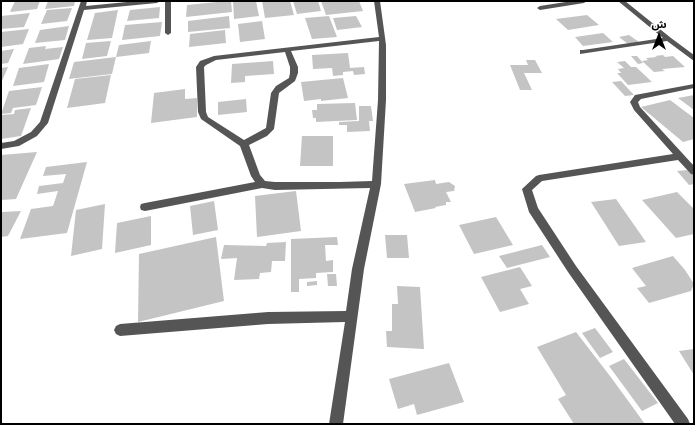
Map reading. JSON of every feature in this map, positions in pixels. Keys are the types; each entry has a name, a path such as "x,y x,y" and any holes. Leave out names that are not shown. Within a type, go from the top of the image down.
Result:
{"street":[{"path":"1,146 16,144 34,134 44,123 84,1"},
{"path":"81,8 157,1"},
{"path":"168,1 168,33"},
{"path":"336,424 358,269 376,184 382,100 382,39 378,1"},
{"path":"540,8 584,1"},
{"path":"621,1 694,59"},
{"path":"262,184 256,176 244,144 205,119 202,112 200,67 203,63 214,58 382,39"},
{"path":"583,52 669,39"},
{"path":"244,144 264,134 270,129 275,93 279,88 292,79 294,73 294,66 287,49"},
{"path":"694,86 638,97 634,102 637,108 694,172"},
{"path":"680,156 539,178 527,189 533,209 572,269 683,424"},
{"path":"145,207 262,184 275,186 340,186 376,184"},
{"path":"120,330 268,318 351,316"}],"building":[{"path":"15,1 40,1 37,9 10,12"},
{"path":"48,1 75,1 74,6 45,9"},
{"path":"231,1 232,12 186,17 187,5"},
{"path":"233,1 256,1 259,16 234,19"},
{"path":"262,1 290,1 294,15 265,18"},
{"path":"293,1 318,1 321,11 297,14"},
{"path":"321,1 359,1 363,11 326,15"},
{"path":"160,7 159,18 127,21 130,10"},
{"path":"72,8 67,21 41,24 47,10"},
{"path":"118,10 112,38 87,40 95,13"},
{"path":"30,13 24,27 1,29 1,16"},
{"path":"587,15 599,25 568,30 556,19"},
{"path":"229,16 230,28 188,32 188,21"},
{"path":"329,16 337,37 312,39 305,18"},
{"path":"356,16 362,27 337,30 333,18"},
{"path":"262,21 265,39 240,42 238,24"},
{"path":"162,22 160,36 122,40 125,25"},
{"path":"69,26 65,40 35,43 40,30"},
{"path":"29,29 23,44 1,47 1,32"},
{"path":"225,30 226,43 189,47 190,34"},
{"path":"603,33 613,42 583,46 575,37"},
{"path":"629,35 639,42 628,44 619,37"},
{"path":"111,41 107,56 82,59 86,43"},
{"path":"151,41 149,53 116,57 119,45"},
{"path":"46,46 45,49 63,47 59,59 23,64 29,48"},
{"path":"14,49 8,63 1,64 1,51"},
{"path":"348,53 350,68 364,67 365,74 354,75 353,71 343,72 343,75 333,76 332,68 313,69 312,55"},
{"path":"663,55 665,57 673,56 685,67 662,69 665,71 654,72 642,61 648,60 646,58"},
{"path":"631,56 637,56 643,63 638,64"},
{"path":"116,57 112,74 69,79 74,62"},
{"path":"526,60 535,60 542,73 524,73 532,90 520,90 510,65 528,65"},
{"path":"273,61 274,74 245,76 245,82 231,83 232,64"},
{"path":"625,61 631,67 636,67 652,82 628,85 617,73 621,73 618,69 624,68 617,62"},
{"path":"49,64 44,82 13,86 19,68"},
{"path":"8,67 2,81 1,82 1,68"},
{"path":"111,75 105,103 67,108 75,79"},
{"path":"343,78 348,98 304,101 301,82"},
{"path":"621,81 634,95 625,96 612,82"},
{"path":"42,87 36,105 13,108 11,113 1,114 9,91"},
{"path":"185,89 185,99 197,98 197,117 151,123 154,93"},
{"path":"694,95 694,110 678,98"},
{"path":"246,99 247,112 218,115 218,102"},
{"path":"670,100 694,118 694,139 683,142 641,107"},
{"path":"355,103 357,120 316,122 316,118 313,118 312,110 317,110 317,104"},
{"path":"359,106 371,106 373,121 369,121 370,131 347,132 347,125 339,125 339,122 359,121"},
{"path":"31,108 21,136 1,139 1,115 14,114 15,110"},
{"path":"302,136 333,136 333,166 300,166"},
{"path":"37,152 16,199 1,200 1,155"},
{"path":"87,162 67,233 20,239 31,209 53,206 58,191 37,194 39,186 63,183 66,174 43,176 46,167"},
{"path":"688,170 694,176 694,184 689,185 677,171"},
{"path":"435,180 436,184 449,182 455,186 454,191 446,192 451,202 446,202 446,205 435,207 436,208 415,212 404,184"},
{"path":"296,191 301,231 257,237 255,196"},
{"path":"677,192 694,209 694,234 676,238 642,200"},
{"path":"616,199 646,242 619,246 591,202"},
{"path":"214,201 218,230 193,235 190,206"},
{"path":"105,204 102,249 71,256 76,210"},
{"path":"21,211 8,236 1,237 2,212"},
{"path":"151,216 151,245 115,253 117,223"},
{"path":"496,217 513,245 474,254 459,225"},
{"path":"385,235 407,235 409,258 387,258"},
{"path":"216,237 224,301 138,322 139,254"},
{"path":"337,237 338,245 325,245 326,261 333,260 333,272 316,273 316,278 299,279 299,292 291,292 291,239"},
{"path":"286,242 285,261 272,261 271,272 260,273 259,279 234,280 237,258 221,259 224,245 266,246 267,243"},
{"path":"542,245 550,257 507,268 499,256"},
{"path":"673,256 694,284 691,291 649,303 637,288 646,286 632,268"},
{"path":"520,267 532,286 520,289 529,304 500,312 481,277"},
{"path":"327,274 336,274 337,286 328,286"},
{"path":"317,281 317,285 307,286 307,282"},
{"path":"397,286 420,287 424,349 387,347 386,331 392,331 392,304 398,304"},
{"path":"595,328 613,352 600,358 582,333"},
{"path":"576,332 645,424 574,424 558,399 566,395 537,347"},
{"path":"694,349 694,375 679,351"},
{"path":"624,359 658,403 642,411 609,366"},
{"path":"449,363 464,402 417,415 414,404 398,409 389,379"}]}
